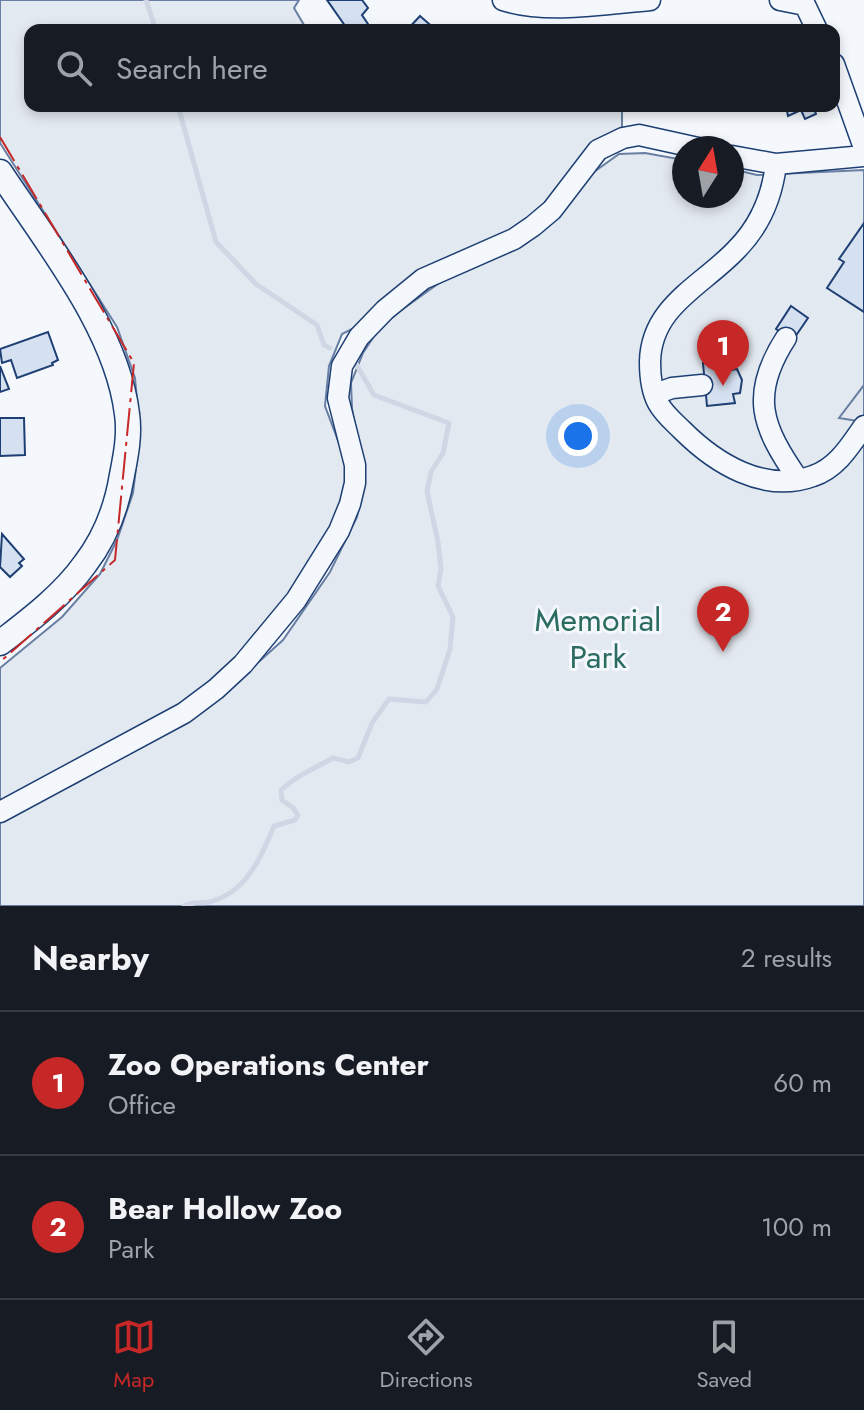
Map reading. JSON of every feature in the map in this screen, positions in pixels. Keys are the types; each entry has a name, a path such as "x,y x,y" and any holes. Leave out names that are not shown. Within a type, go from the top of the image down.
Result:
{"main road":[{"path":"0,172 102,331 127,413 127,449 120,487 106,529 85,565 42,610 0,643"}],"street":[{"path":"503,0 519,5 590,6 650,0"},
{"path":"780,0 809,2 815,24"},
{"path":"840,81 864,148"},
{"path":"0,812 184,713 243,664 296,600 339,531 355,483 355,465 338,398 342,366 359,337 385,310 423,279 514,239 533,226 552,210 598,150 623,138 639,135 672,142"},
{"path":"744,158 776,164 864,156"},
{"path":"776,164 765,210 751,233 735,252 677,302 658,324 650,362 656,400 670,418 718,462 753,476 770,479 814,476 843,456 864,426"},
{"path":"786,338 763,387 764,407 773,439 798,479"},
{"path":"655,394 672,388 702,385"}],"green space":[{"path":"0,0 299,0 294,8 303,24 24,24 24,112 622,112 622,128 583,158 525,223 342,334 329,366 325,406 346,462 347,478 337,518 284,604 238,659 181,706 0,802 0,668 62,617 100,574 117,540 133,493 140,434 135,378 117,327 0,143"},
{"name":"Memorial Park","path":"645,153 672,158 672,208 744,208 744,172 757,175 864,170 864,906 0,906 0,820 78,782 213,703 283,640 330,572 357,517 361,500 351,383 363,353 382,324 619,154"}],"shaded area":[{"path":"864,385 864,422 839,418"}],"building":[{"path":"327,0 362,0 368,8 362,15 368,24 344,24"},
{"path":"420,16 429,24 413,24"},
{"path":"802,112 815,112 816,114 805,119"},
{"path":"864,223 864,312 827,288 844,262 839,259"},
{"path":"791,306 808,318 793,340 776,329"},
{"path":"48,332 58,360 53,365 17,378 11,360 2,363 0,349"},
{"path":"729,361 730,370 737,369 742,380 740,393 733,394 735,403 707,406 703,363"},
{"path":"0,366 9,389 0,392"},
{"path":"0,418 24,418 25,455 0,456"},
{"path":"2,534 24,559 19,563 22,566 10,577 0,567"}],"waterway":[{"path":"146,0 154,24"},
{"path":"180,112 216,242 256,284 317,325 324,345 330,348"},
{"path":"184,906 209,902 233,891 257,862 274,826 295,820 298,815 282,800 281,790 299,776 333,758 349,762 358,758 372,723 389,699 426,702 437,689 450,649 453,617 438,586 441,569 438,542 427,491 431,472 443,453 449,423 374,395 355,362"}],"power":[{"path":"0,137 134,363 115,560 0,662"}],"place":[{"name":"Zoo Operations Center","path":"723,386"},
{"name":"Bear Hollow Zoo","path":"723,652"}]}
